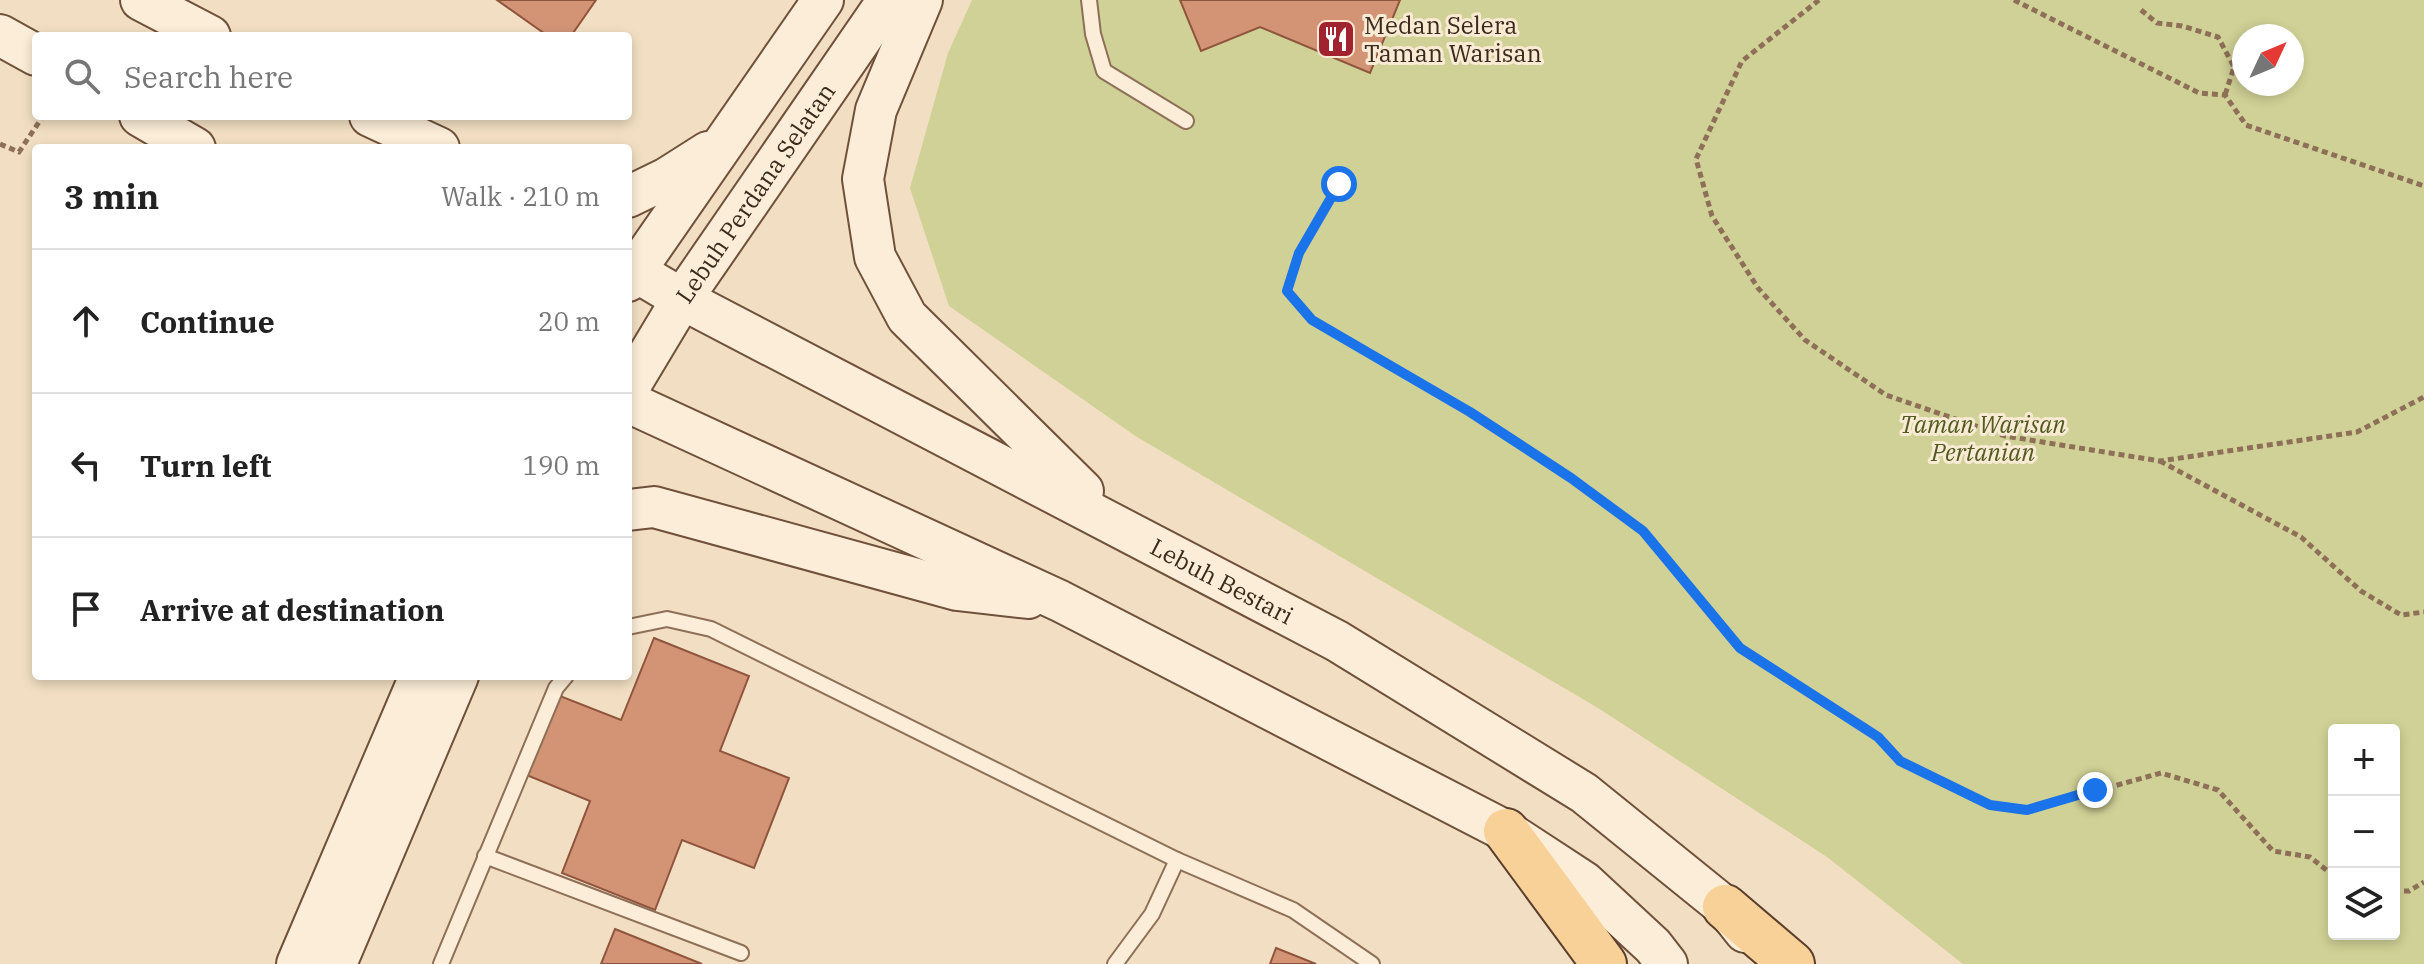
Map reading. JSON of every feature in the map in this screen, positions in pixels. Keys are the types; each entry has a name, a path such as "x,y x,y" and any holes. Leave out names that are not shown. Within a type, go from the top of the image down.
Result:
{"main road":[{"path":"141,0 202,32"},
{"path":"632,269 823,0"},
{"name":"Lebuh Perdana Selatan","path":"632,382 682,299 888,0"},
{"path":"922,0 876,110 863,179 875,257 907,317 973,386 1120,526"},
{"path":"147,120 188,144"},
{"path":"365,120 406,144"},
{"path":"379,120 430,144"},
{"path":"632,195 667,178 720,144"},
{"name":"Lebuh Bestari","path":"632,273 1337,641 1584,793 1725,907 1769,964"},
{"path":"632,404 1060,601 1506,831 1584,882 1653,946 1667,964"},
{"path":"632,510 654,507 957,590 1060,601"},
{"path":"297,964 418,680"},
{"path":"336,964 456,680"},
{"path":"1506,831 1604,964"},
{"path":"1725,907 1792,964"}],"lane":[{"path":"1089,0 1093,34 1104,71 1186,121"},
{"path":"632,626 667,619 711,629 1177,860 1293,910 1372,964"},
{"path":"441,964 556,688 563,680"},
{"path":"485,856 741,953"},
{"path":"1115,964 1152,914 1177,860"}],"path":[{"path":"1819,0 1742,61 1696,159 1712,216 1758,288 1805,340 1886,395 2005,436 2160,461 2357,432 2424,397"},
{"path":"2014,0 2199,93 2225,95"},
{"path":"2141,10 2157,23 2182,26 2218,37 2234,67 2225,95"},
{"path":"2225,95 2246,125 2424,186"},
{"path":"0,144 19,152 40,120"},
{"path":"1339,184 1299,253 1287,291 1312,320 1470,412 1571,478 1643,531 1740,648 1878,737 1900,761 1990,805 2027,810 2161,773 2218,790 2273,851 2310,857 2328,871"},
{"path":"2160,461 2301,537 2361,591 2401,615 2424,612"},
{"path":"2400,891 2409,891 2424,882"}],"green space":[{"name":"Taman Warisan Pertanian","path":"972,0 2424,0 2424,964 1963,964 1827,857 1598,708 1137,437 949,306 910,188 948,53"}],"building":[{"path":"497,0 596,0 574,32 542,32"},
{"name":"Medan Selera Taman Warisan","path":"1180,0 1400,0 1370,73 1260,27 1201,51"},
{"path":"654,638 749,676 720,751 789,778 754,868 682,840 655,910 562,873 590,801 524,774 555,694 621,720"},
{"path":"615,929 702,964 601,964"},
{"path":"1276,948 1316,964 1270,964"}],"place":[{"name":"Medan Selera Taman Warisan","path":"1336,39"}],"route":[{"path":"1339,184 1299,253 1287,291 1312,320 1470,412 1571,478 1643,531 1740,648 1878,737 1900,761 1990,805 2027,810 2095,790"}]}
